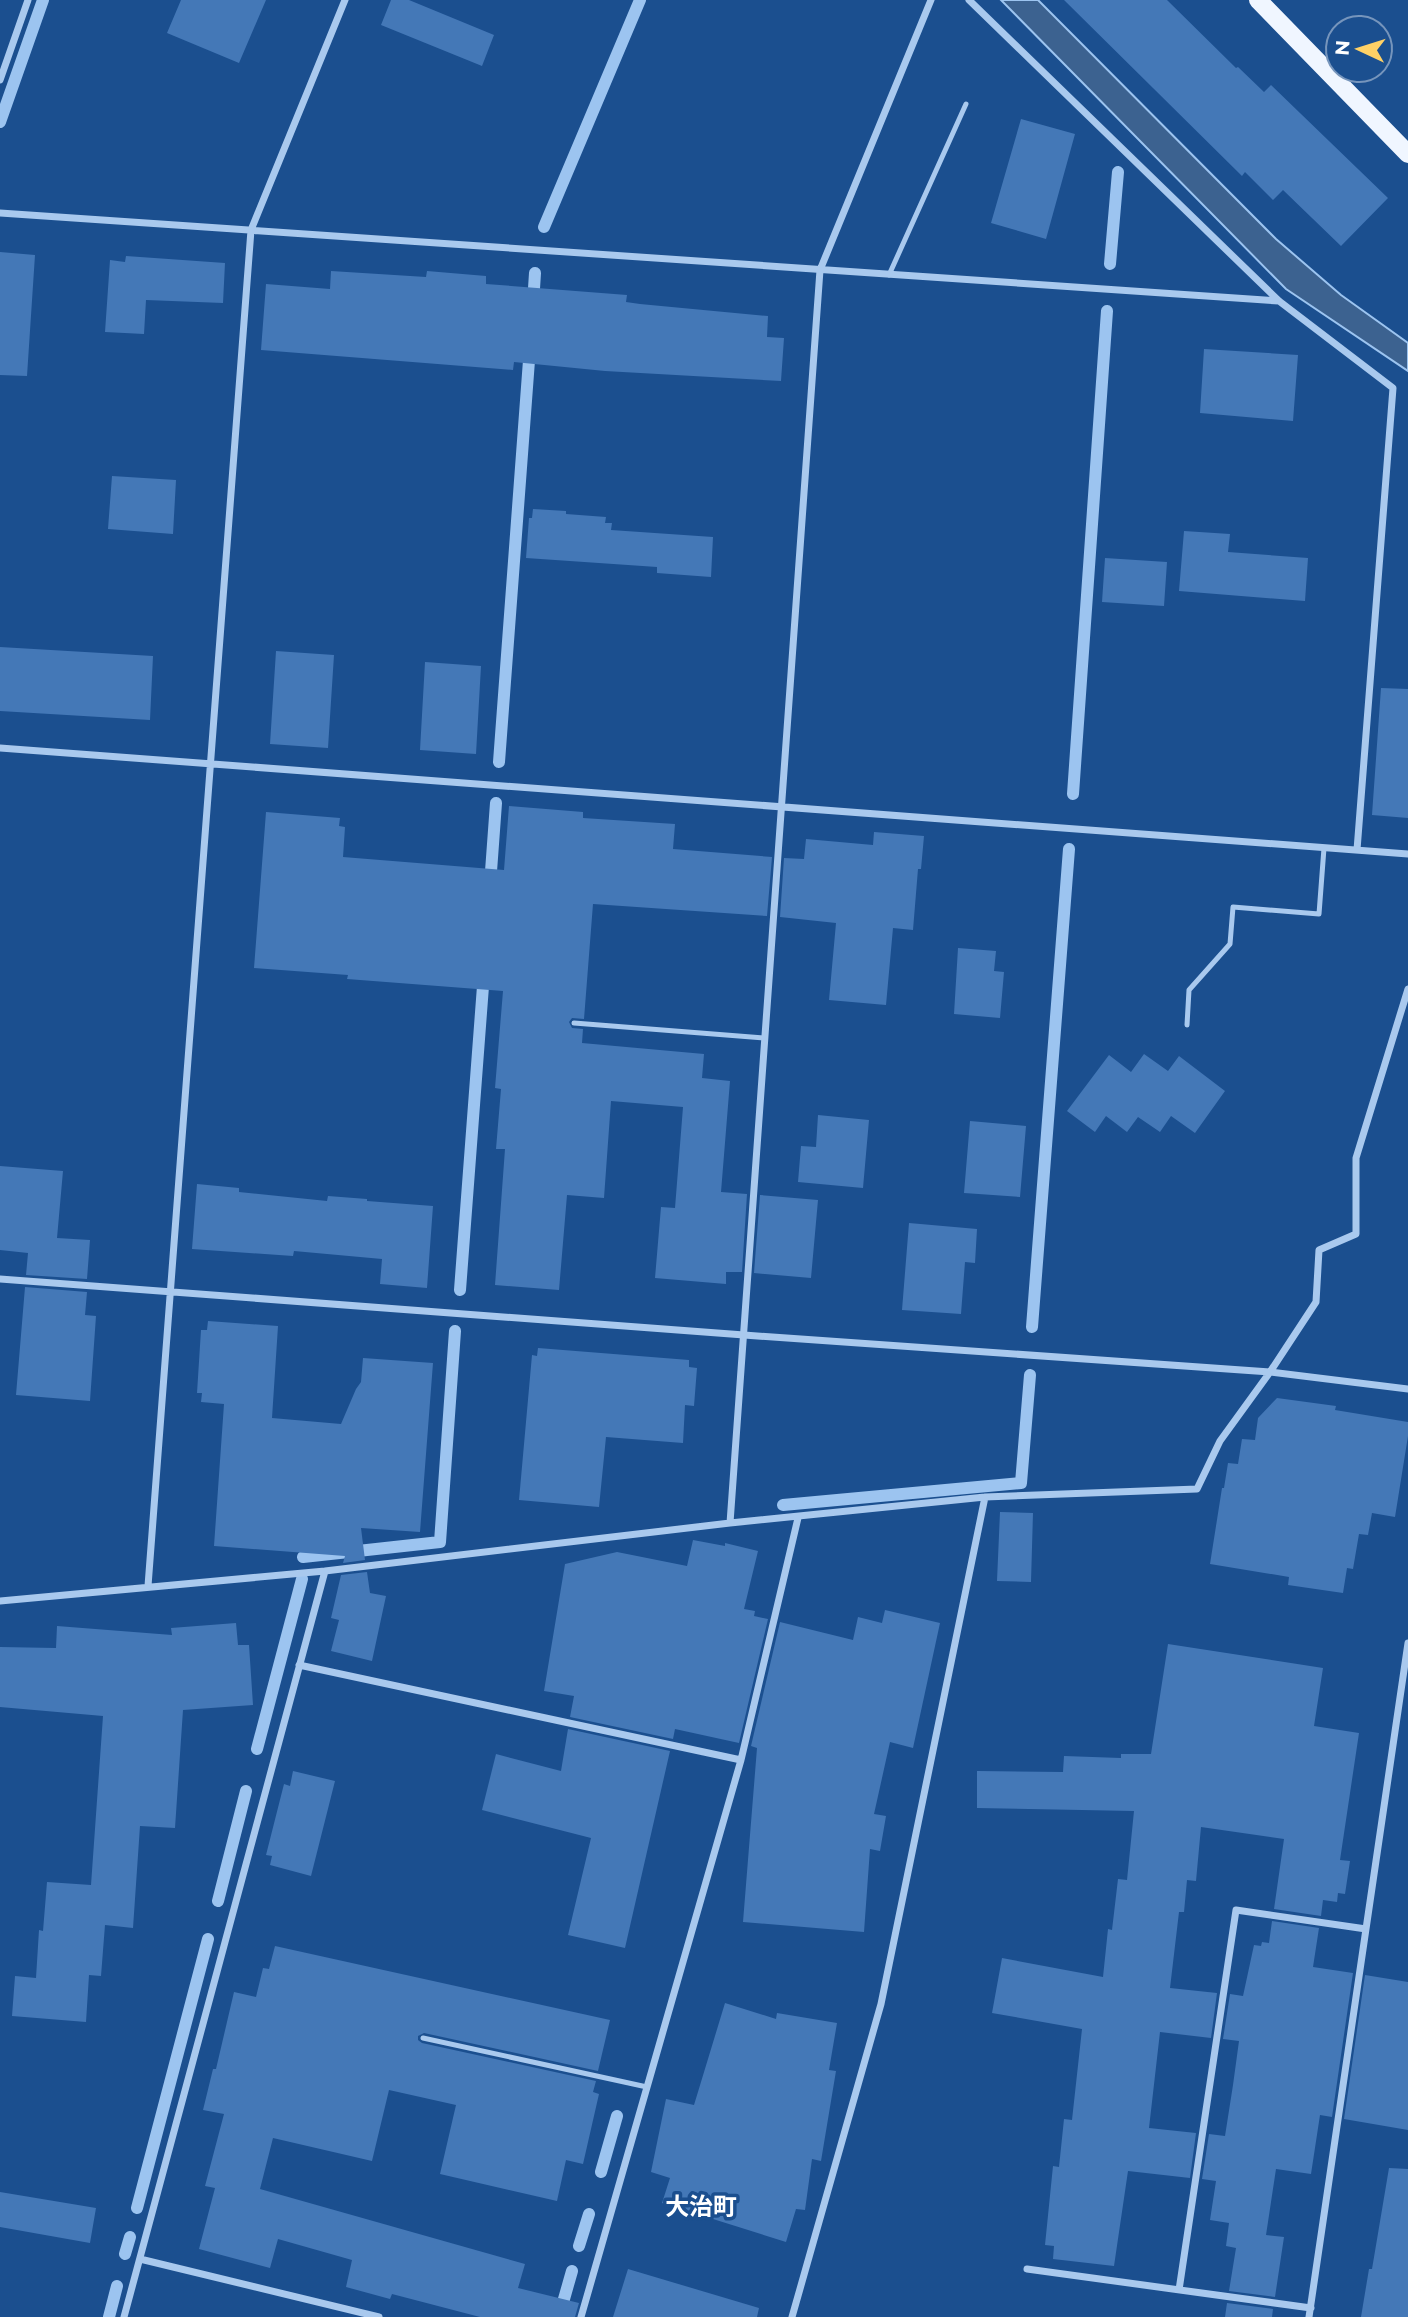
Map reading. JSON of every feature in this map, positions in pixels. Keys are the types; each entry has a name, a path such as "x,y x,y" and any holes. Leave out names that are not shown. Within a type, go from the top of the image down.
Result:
{"main road":[{"path":"1258,0 1408,154"}],"street":[{"path":"0,80 28,0"},
{"path":"148,1586 251,230 345,0"},
{"path":"730,1523 820,270 931,0"},
{"path":"969,0 1279,301 1393,388 1357,850"},
{"path":"0,213 1279,301"},
{"path":"0,748 1408,854"},
{"path":"0,1601 325,1571 730,1523 985,1497 1197,1489 1220,1441 1317,1302 1319,1250 1356,1234 1356,1158 1408,989"},
{"path":"0,1279 1270,1372 1408,1389"},
{"path":"792,2317 881,2004 985,1497"},
{"path":"581,2317 741,1760 798,1518"},
{"path":"124,2317 325,1571"},
{"path":"1027,2269 1179,2290 1310,2313 1408,1643"},
{"path":"299,1665 741,1760"},
{"path":"1179,2290 1236,1910 1366,1929"},
{"path":"140,2259 379,2317"}],"lane":[{"path":"889,275 966,104"},
{"path":"1188,1025 1189,990 1230,944 1233,907 1319,914 1324,848"},
{"path":"574,1023 765,1038"},
{"path":"423,2038 647,2087"}],"water":[{"path":"1001,0 1038,0 1276,239 1341,295 1408,343 1408,371 1286,289"}],"building":[{"path":"181,0 266,0 239,63 167,33"},
{"path":"391,0 409,0 494,35 482,66 381,25"},
{"path":"1064,0 1167,0 1264,92 1271,85 1388,198 1341,246 1283,190 1273,200 1245,172 1242,176"},
{"path":"1021,119 1075,134 1046,239 991,223"},
{"path":"0,252 35,255 27,376 0,375"},
{"path":"126,256 225,263 223,303 146,300 144,334 105,332 110,260 125,262"},
{"path":"331,271 426,277 427,271 486,276 486,284 627,295 626,302 768,316 767,337 784,338 781,381 605,371 514,362 513,370 261,350 266,284 330,289"},
{"path":"1204,349 1298,355 1293,421 1200,413"},
{"path":"112,476 176,480 173,534 108,529"},
{"path":"533,509 606,517 605,523 612,523 611,530 713,537 711,577 657,573 657,567 526,558 529,518 532,518"},
{"path":"1184,531 1230,534 1228,552 1308,558 1305,601 1179,591"},
{"path":"1105,558 1167,562 1164,606 1102,602"},
{"path":"0,647 153,656 150,720 0,711"},
{"path":"276,651 334,655 328,748 270,744"},
{"path":"425,662 481,666 476,754 420,750"},
{"path":"1381,688 1408,689 1408,818 1372,815"},
{"path":"509,806 583,812 583,818 675,824 673,849 772,857 767,916 593,904 584,1019 572,1018 569,1022 572,1028 583,1029 582,1043 704,1054 702,1078 730,1081 721,1192 747,1194 742,1272 726,1272 726,1284 655,1278 661,1207 675,1208 683,1107 611,1101 604,1198 567,1195 559,1290 495,1285 505,1149 496,1149 501,1089 495,1088 503,991 347,979 348,975 254,968 266,812 340,818 339,826 345,827 343,857 504,870"},
{"path":"874,832 924,836 921,869 918,869 913,930 893,928 886,1005 829,1000 836,923 780,917 784,858 804,859 806,839 873,845"},
{"path":"958,948 996,951 994,971 1004,972 1000,1018 954,1014"},
{"path":"1144,1054 1168,1071 1179,1056 1225,1091 1195,1133 1171,1116 1160,1132 1138,1117 1127,1132 1106,1116 1095,1132 1067,1111 1109,1055 1131,1072"},
{"path":"818,1115 869,1120 863,1188 798,1182 801,1146 816,1147"},
{"path":"970,1121 1026,1126 1020,1197 964,1193"},
{"path":"0,1166 63,1171 57,1238 90,1240 87,1279 26,1275 28,1253 0,1250"},
{"path":"197,1184 239,1188 239,1192 327,1201 328,1196 433,1206 427,1288 380,1284 382,1259 294,1251 293,1256 192,1249"},
{"path":"760,1195 818,1200 811,1278 754,1273"},
{"path":"909,1223 977,1229 975,1263 965,1262 961,1314 902,1310"},
{"path":"25,1287 87,1292 85,1315 96,1316 90,1401 16,1395"},
{"path":"208,1321 278,1326 272,1418 341,1424 361,1382 363,1358 433,1363 420,1532 361,1528 365,1560 343,1563 345,1556 214,1546 224,1404 201,1402 202,1393 197,1393 201,1330 207,1330"},
{"path":"538,1348 689,1360 689,1367 697,1368 694,1406 685,1405 683,1443 606,1437 599,1507 519,1500 532,1355 537,1356"},
{"path":"1277,1398 1336,1406 1335,1410 1408,1422 1395,1517 1372,1513 1368,1535 1359,1534 1353,1569 1347,1568 1343,1593 1288,1585 1289,1577 1210,1564 1228,1463 1238,1464 1242,1439 1255,1440 1258,1418"},
{"path":"1000,1512 1033,1513 1031,1582 997,1581"},
{"path":"693,1540 725,1546 725,1543 758,1551 744,1609 755,1611 754,1616 768,1619 739,1743 675,1729 673,1739 570,1717 574,1696 544,1691 565,1564 617,1552 687,1566"},
{"path":"367,1572 370,1593 386,1596 372,1661 331,1651 339,1620 331,1618 341,1575"},
{"path":"885,1610 940,1623 913,1748 890,1742 874,1814 886,1816 880,1851 870,1849 864,1932 743,1922 757,1748 751,1746 780,1622 853,1640 858,1617 882,1623"},
{"path":"236,1623 238,1645 249,1645 253,1705 183,1710 175,1828 140,1826 133,1928 105,1925 101,1976 89,1975 86,2022 12,2016 15,1976 36,1978 39,1930 43,1931 47,1882 91,1885 103,1716 0,1707 0,1647 56,1648 57,1626 172,1635 171,1628"},
{"path":"1168,1644 1323,1668 1314,1726 1359,1733 1340,1860 1350,1861 1345,1894 1338,1893 1337,1902 1323,1900 1321,1916 1274,1909 1284,1839 1201,1827 1196,1881 1187,1880 1184,1912 1179,1912 1170,1988 1217,1993 1211,2038 1160,2032 1149,2128 1196,2133 1190,2178 1128,2171 1114,2266 1053,2259 1054,2246 1045,2245 1053,2166 1059,2167 1064,2119 1072,2120 1082,2029 992,2013 1002,1958 1103,1977 1108,1929 1112,1930 1118,1879 1127,1880 1134,1811 977,1808 977,1771 1063,1772 1064,1756 1121,1758 1121,1754 1151,1754"},
{"path":"568,1729 670,1751 625,1948 568,1935 591,1838 482,1810 496,1754 561,1771"},
{"path":"293,1771 335,1781 311,1876 270,1865 272,1856 266,1855 284,1784 290,1786"},
{"path":"1272,1921 1319,1928 1313,1967 1353,1973 1332,2117 1320,2115 1311,2174 1276,2169 1266,2235 1284,2237 1275,2297 1229,2291 1236,2248 1226,2246 1229,2223 1210,2220 1216,2181 1202,2179 1209,2134 1225,2136 1233,2085 1239,2041 1223,2039 1230,1994 1243,1996 1254,1945 1269,1943"},
{"path":"275,1946 610,2020 598,2071 424,2033 418,2036 422,2043 596,2081 593,2092 599,2094 583,2164 566,2160 557,2201 440,2174 456,2105 389,2090 372,2161 273,2138 260,2189 525,2264 518,2288 579,2303 575,2317 480,2317 392,2294 390,2299 346,2287 352,2260 278,2239 270,2268 199,2249 215,2188 205,2186 224,2114 203,2110 213,2069 216,2069 234,1992 256,1997 263,1968 269,1969"},
{"path":"1365,1975 1408,1982 1408,2130 1344,2119"},
{"path":"725,2003 776,2019 777,2013 837,2023 829,2070 836,2071 821,2161 812,2159 805,2210 796,2209 786,2242 662,2203 670,2178 651,2172 666,2099 694,2105"},
{"path":"1389,2168 1408,2169 1408,2317 1361,2317 1369,2269 1372,2269"},
{"path":"0,2192 96,2208 90,2243 0,2227"},
{"path":"628,2269 759,2308 757,2317 613,2317"},
{"path":"1227,2303 1273,2309 1272,2317 1225,2317"}],"waterway":[{"path":"0,122 43,0"},
{"path":"544,227 640,0"},
{"path":"1110,264 1118,172"},
{"path":"533,304 535,273"},
{"path":"1073,794 1107,311"},
{"path":"499,762 530,347"},
{"path":"490,885 496,803"},
{"path":"1032,1327 1069,849"},
{"path":"460,1290 484,973"},
{"path":"303,1557 440,1542 455,1331"},
{"path":"783,1505 1021,1483 1030,1375"},
{"path":"257,1749 302,1579"},
{"path":"218,1901 246,1791"},
{"path":"137,2208 208,1939"},
{"path":"601,2172 617,2116"},
{"path":"579,2246 589,2214"},
{"path":"125,2254 130,2237"},
{"path":"560,2313 572,2271"},
{"path":"109,2317 117,2286"}],"district":[{"name":"大治町","path":"701,2206"}]}
